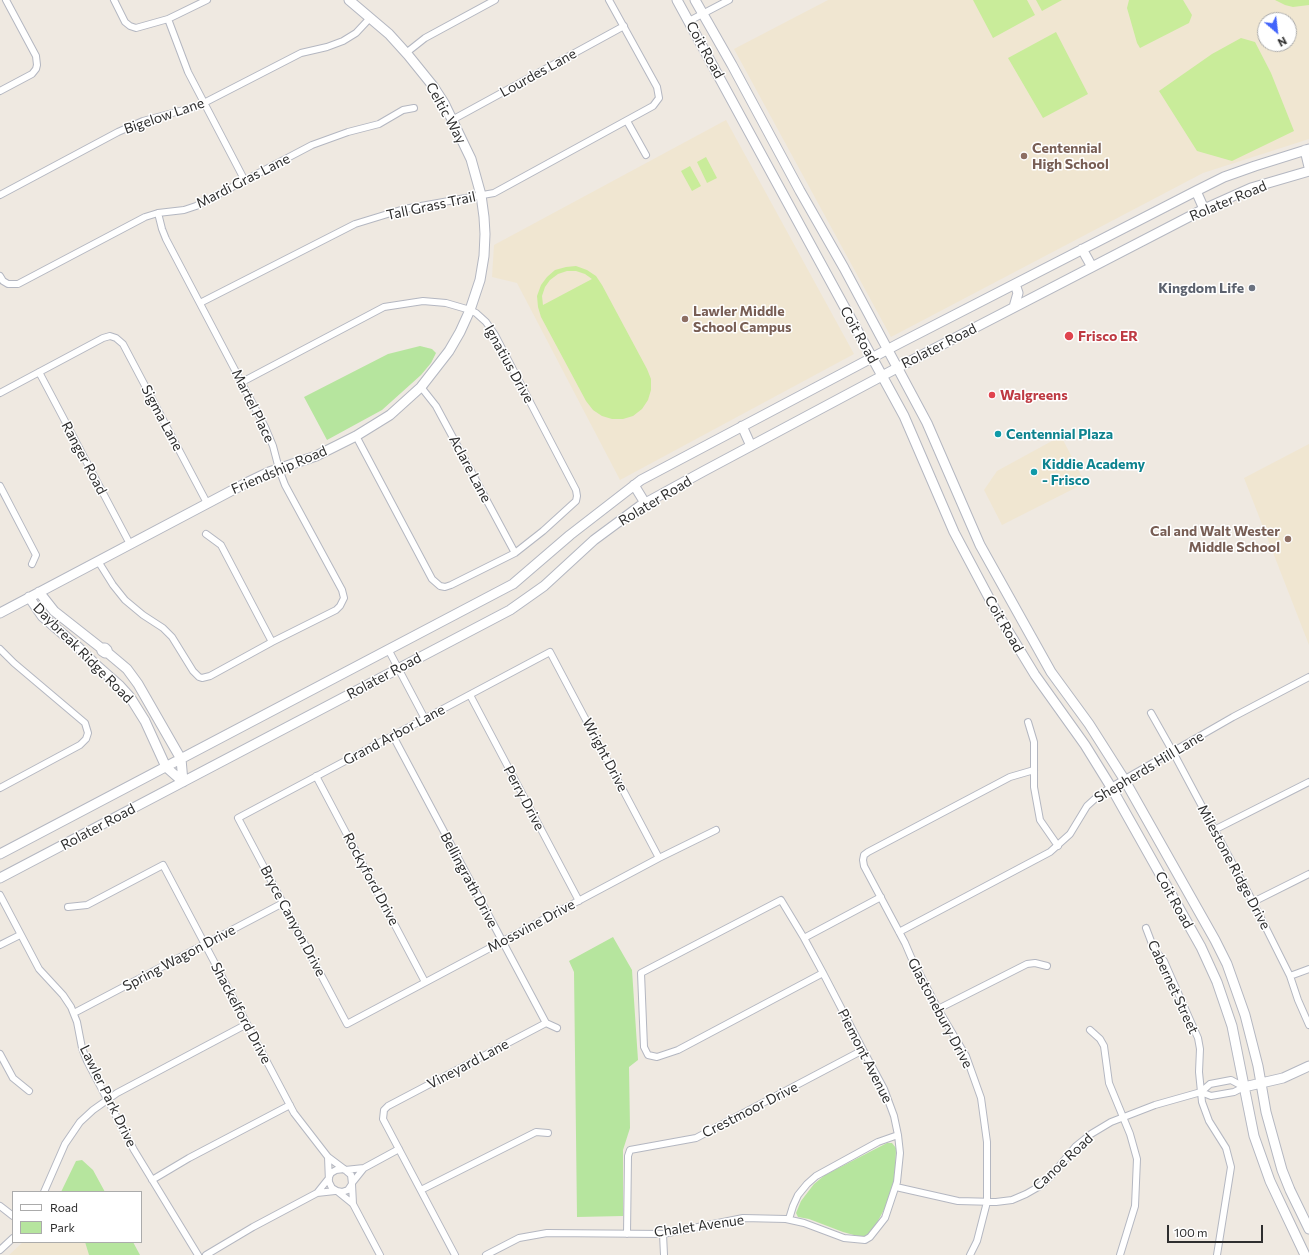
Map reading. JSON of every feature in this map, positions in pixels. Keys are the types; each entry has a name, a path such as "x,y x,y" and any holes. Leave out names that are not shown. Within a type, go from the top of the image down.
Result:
{"main road":[{"name":"Celtic Way","path":"349,0 389,34 433,86 444,103 471,159 481,195 484,217 484,256"},
{"name":"Coit Road","path":"677,0 910,429 941,503 996,611 1035,675 1085,745 1111,787 1201,947 1217,982 1232,1026 1254,1136 1270,1181 1305,1255"},
{"name":"Coit Road","path":"695,0 844,268 927,423 980,545 1012,603 1051,672 1096,734 1124,779 1215,940 1227,964 1246,1015 1271,1133 1282,1170 1309,1228"},
{"path":"764,158 777,149"},
{"path":"1307,150 1309,167"},
{"name":"Rolater Road","path":"0,854 513,584 570,535 641,480 887,349 1224,177 1307,150"},
{"name":"Rolater Road","path":"0,878 510,610 544,586 594,540 645,503 897,368 1204,210 1251,188 1309,170"},
{"path":"1196,191 1204,210"},
{"path":"1082,249 1092,267"},
{"name":"Friendship Road","path":"0,613 246,483 316,456 356,436 390,415 421,387 449,351 470,310 480,280 484,256"},
{"path":"1014,307 1018,293 1015,284"},
{"path":"742,426 751,446"},
{"path":"634,485 645,503"},
{"path":"941,503 958,496"},
{"name":"Daybreak Ridge Road","path":"39,592 54,611 120,663 130,673 138,684 181,759 183,782"},
{"name":"Daybreak Ridge Road","path":"28,597 42,616 78,647 130,697 145,722 166,767 183,782"},
{"path":"996,611 1012,603"},
{"path":"98,667 106,652"},
{"path":"119,685 130,673"},
{"name":"Canoe Road","path":"1244,1087 1283,1078 1309,1066"}],"street":[{"path":"0,91 32,74 36,69 38,62 6,0"},
{"path":"114,0 125,22 130,26 140,27 168,19 207,0"},
{"path":"406,53 425,38 495,0"},
{"path":"609,0 624,26"},
{"path":"689,21 729,0"},
{"name":"Bigelow Lane","path":"0,195 142,121 205,103 301,53 327,47 342,41 356,33 370,18"},
{"path":"168,19 188,72 245,181"},
{"name":"Tall Grass Trail","path":"200,304 355,224 404,209 494,193 653,106 658,100 659,92 624,26"},
{"name":"Lourdes Lane","path":"452,120 624,26"},
{"name":"Mardi Gras Lane","path":"0,276 8,284 15,285 20,283 140,220 158,213 177,211 196,206 312,146 348,132 379,124 403,110 414,108"},
{"path":"627,121 646,155"},
{"name":"Martel Place","path":"158,213 165,237 266,427 285,485 344,596 343,601 336,610 272,642"},
{"name":"Ignatius Drive","path":"242,382 384,307 423,301 446,303 476,313 486,322 495,335 576,490 577,496 576,501 549,526 514,553"},
{"name":"Sigma Lane","path":"39,372 103,338 110,336 120,340 207,503"},
{"path":"0,393 39,372"},
{"name":"Ranger Road","path":"39,372 130,544"},
{"name":"Aclare Lane","path":"421,387 436,406 514,553"},
{"path":"356,436 432,579 440,586 445,587 451,585 514,553"},
{"path":"0,486 36,555 32,564"},
{"path":"98,561 113,585 125,600 143,615 164,628 172,637 193,671 199,677 205,678 272,642 221,545 206,534"},
{"path":"0,649 14,664 85,723 88,730 87,738 80,746 0,788"},
{"path":"388,649 425,719"},
{"name":"Grand Arbor Lane","path":"238,818 550,652"},
{"name":"Wright Drive","path":"550,652 659,858"},
{"name":"Shepherds Hill Lane","path":"899,932 1047,854 1070,834 1088,806 1098,796 1111,787 1233,717 1309,677"},
{"name":"Perry Drive","path":"470,695 579,901"},
{"name":"Milestone Ridge Drive","path":"1151,713 1253,902 1290,976 1298,1000 1309,1025"},
{"path":"1028,722 1034,742 1034,786 1040,820 1058,846"},
{"name":"Bellingrath Drive","path":"393,736 546,1023"},
{"name":"Glastonebury Drive","path":"970,1255 977,1241 987,1202 987,1142 981,1098 966,1056 938,1010 863,864 864,857 868,852 1010,777 1034,770"},
{"name":"Rockyford Drive","path":"316,776 425,982"},
{"path":"1214,830 1309,782"},
{"name":"Bryce Canyon Drive","path":"238,818 347,1024"},
{"name":"Mossvine Drive","path":"347,1024 659,858 716,830"},
{"name":"Shackelford Drive","path":"68,907 87,905 162,865 299,1120 328,1157 345,1169"},
{"path":"1253,902 1309,874"},
{"name":"Lawler Park Drive","path":"0,895 20,935 39,968 48,980 63,995 74,1013 84,1055 131,1144 198,1255"},
{"path":"804,938 881,897"},
{"name":"Piemont Avenue","path":"823,973 678,1050 657,1057 648,1055 644,1047 641,973 780,900 804,938 823,973 864,1050 889,1100 894,1116 898,1135 900,1161 896,1187 885,1218 866,1240"},
{"name":"Spring Wagon Drive","path":"74,1013 283,903"},
{"name":"Cabernet Street","path":"1146,928 1154,949 1164,961 1198,1038 1200,1049 1199,1072 1202,1102 1209,1121 1226,1148 1231,1167 1217,1255"},
{"path":"0,945 20,935"},
{"path":"938,1010 1028,964 1035,963 1047,966"},
{"path":"1290,976 1309,969"},
{"path":"546,1023 557,1028"},
{"name":"Vineyard Lane","path":"399,1149 383,1119 383,1112 388,1106 546,1023"},
{"path":"44,1191 60,1152 69,1137 86,1116 107,1099 247,1024"},
{"path":"1090,1030 1100,1039 1104,1046 1109,1083 1130,1134 1137,1159 1135,1206 1120,1255"},
{"name":"Crestmoor Drive","path":"627,1234 628,1156 630,1150 696,1138 864,1050"},
{"path":"0,1054 13,1078 29,1091"},
{"name":"Canoe Road","path":"896,1187 958,1201 987,1202 1019,1198 1040,1186 1084,1140 1099,1129 1123,1117 1155,1105 1201,1092 1210,1084 1232,1080 1244,1087"},
{"name":"Canoe Road","path":"1201,1092 1211,1096 1234,1092 1244,1087"},
{"path":"152,1180 188,1158 290,1105"},
{"path":"421,1190 536,1132 548,1133"},
{"path":"789,1219 798,1195 816,1176 878,1142 898,1135"},
{"path":"206,1255 253,1227 317,1193 346,1190 364,1168 399,1149 455,1255"},
{"path":"328,1157 330,1185 353,1204 380,1255"},
{"path":"317,1193 336,1170 364,1168"},
{"path":"345,1169 351,1175 353,1204"},
{"path":"0,1206 12,1215"},
{"name":"Chalet Avenue","path":"486,1255 519,1238 547,1233 663,1234 743,1218 789,1219 844,1238 866,1240"},
{"path":"663,1234 664,1255"},
{"path":"0,1250 12,1239"}],"shaded area":[{"name":"Centennial High School","path":"828,0 1309,0 1309,139 1203,173 891,337 734,49"},
{"name":"Lawler Middle School Campus","path":"726,120 854,354 620,480 517,283 492,277 494,245"},
{"path":"1061,436 1085,483 1002,525 984,490 997,471"},
{"name":"Cal and Walt Wester Middle School","path":"1309,444 1309,645 1244,478"},
{"path":"22,1243 85,1243 89,1255 9,1255"}],"green space":[{"path":"973,0 1027,0 1035,15 993,38"},
{"path":"1036,0 1062,0 1042,11"},
{"path":"1129,0 1183,0 1192,15 1189,23 1140,48 1137,43 1127,8"},
{"path":"1275,0 1309,0 1309,5 1293,7"},
{"path":"1056,32 1088,94 1043,118 1008,58"},
{"path":"1241,38 1255,42 1257,46 1257,52 1260,52 1271,73 1294,131 1232,161 1197,151 1159,91 1212,54"},
{"path":"706,157 717,178 707,183 697,162"},
{"path":"690,166 701,186 692,191 681,171"},
{"path":"576,266 587,270 596,276 647,369 651,379 651,390 648,400 642,409 633,416 623,419 612,419 602,416 593,410 586,401 541,317 537,296 541,285 555,270","holes":["567,271 576,271 585,274 592,279 543,305 542,296 545,287 550,280 558,274"]},
{"path":"420,346 432,349 436,353 431,363 421,375 382,410 327,440 304,397 388,354"},
{"path":"613,937 632,970 638,1060 629,1067 630,1128 623,1150 623,1216 577,1217 574,972 569,961"},
{"path":"887,1143 892,1143 896,1148 895,1180 886,1206 872,1232 864,1237 861,1237 809,1219 798,1217 796,1213 801,1201 814,1184 825,1175"},
{"path":"82,1160 93,1170 104,1191 61,1191 76,1161"},
{"path":"85,1243 134,1243 140,1255 89,1255"}],"place":[{"name":"Centennial High School","path":"1024,156"},
{"name":"Kingdom Life","path":"1252,288"},
{"name":"Lawler Middle School Campus","path":"685,319"},
{"name":"Frisco ER","path":"1069,336"},
{"name":"Walgreens","path":"992,395"},
{"name":"Centennial Plaza","path":"998,434"},
{"name":"Kiddie Academy - Frisco","path":"1034,472"},
{"name":"Cal and Walt Wester Middle School","path":"1288,539"}]}
